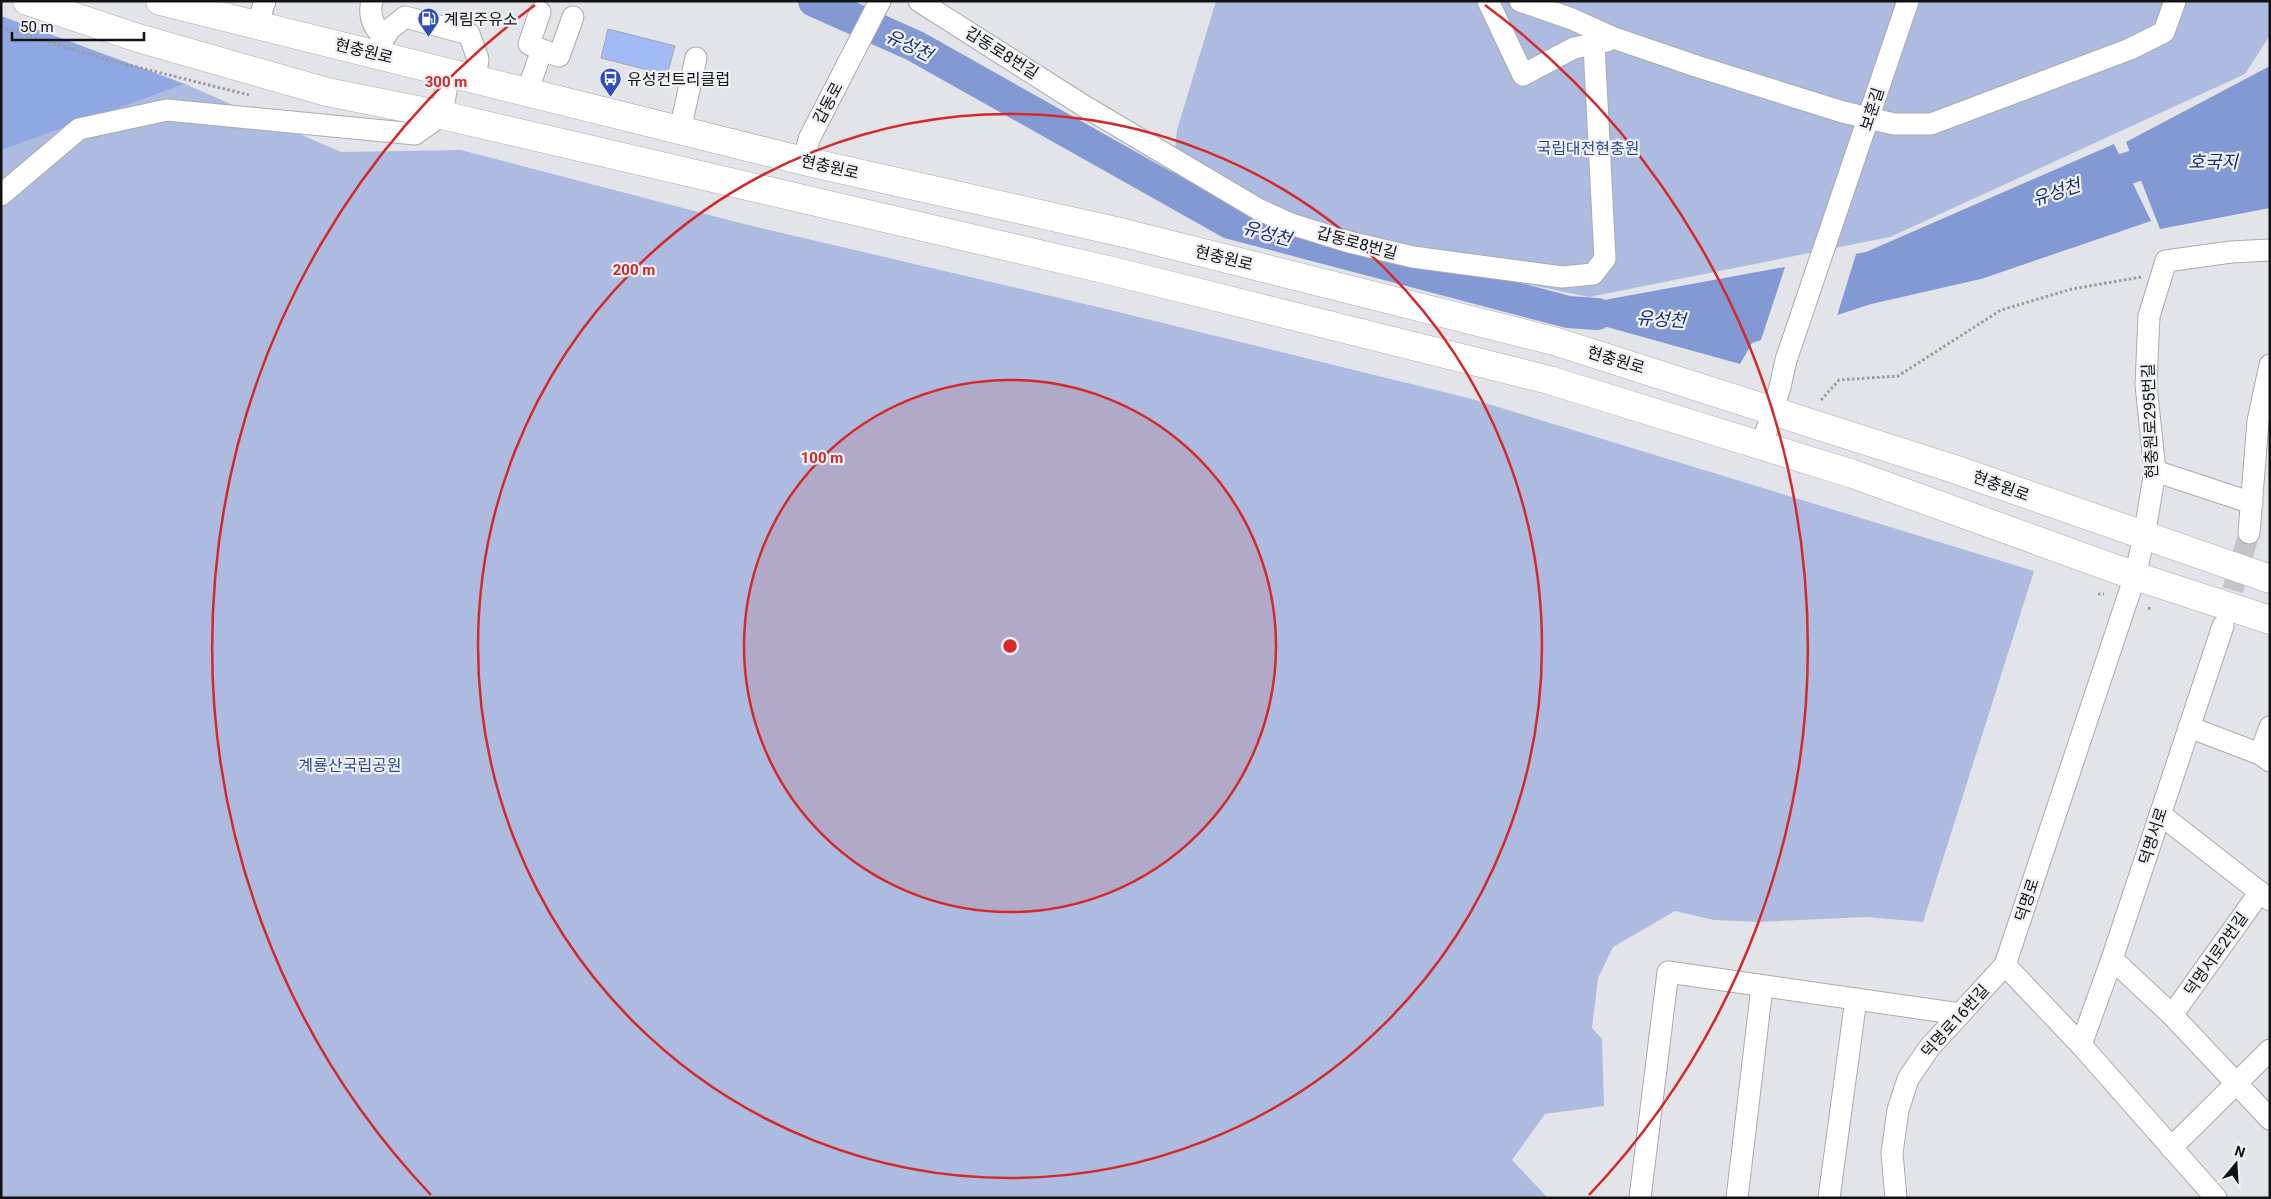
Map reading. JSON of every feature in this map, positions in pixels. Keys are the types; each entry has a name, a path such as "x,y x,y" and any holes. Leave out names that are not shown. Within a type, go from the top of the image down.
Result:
{"main road":[{"path":"27,1 138,38 327,92 442,115 1108,270 1550,380 1853,474 2135,576 2270,620"},
{"name":"현충원로","path":"173,3 261,13 382,46 462,76 804,161 1124,233 1554,341 1954,469 2144,537 2270,579"}],"street":[{"path":"372,1 370,9 382,46"},
{"name":"갑동로","path":"804,161 809,139 880,1"},
{"name":"갑동로8번길","path":"919,1 1084,106 1258,208 1291,224 1349,242 1413,257 1562,276 1593,274 1605,259 1596,79 1604,41"},
{"path":"1488,1 1522,75 1574,48 1604,41"},
{"path":"1520,1 1572,19 1604,41 1696,66 1869,120 1894,124 1931,124 2130,49 2164,32 2175,1"},
{"name":"보훈길","path":"1762,445 1774,410 1786,360 1908,1"},
{"path":"540,12 529,44 559,56 573,16"},
{"path":"1,195 78,129 167,110 416,134 442,115 462,76 478,59 469,34 405,17 390,29 382,46"},
{"path":"527,92 542,50"},
{"path":"680,130 696,58"},
{"path":"2161,273 2166,261 2231,252 2270,250"},
{"name":"현충원로295번길","path":"2144,537 2155,471 2146,385 2149,316 2161,273"},
{"path":"2249,533 2258,421 2270,364"},
{"path":"2155,471 2252,502"},
{"name":"덕명로","path":"2005,965 2135,576 2144,537"},
{"name":"덕명서로","path":"2081,1045 2112,960 2223,626"},
{"path":"2189,727 2265,757 2270,726"},
{"path":"2160,814 2265,896"},
{"name":"덕명서로2번길","path":"2172,1015 2265,896"},
{"path":"2112,960 2172,1015 2270,1118"},
{"path":"2005,965 2081,1045 2216,1198"},
{"name":"덕명로16번길","path":"1896,1198 1892,1153 1898,1110 1908,1079 1929,1048 2005,965"},
{"path":"1640,1198 1668,972 1960,1014"},
{"path":"1737,1198 1762,987"},
{"path":"1829,1198 1856,999"},
{"path":"2171,1148 2270,1050"}],"path":[{"path":"1,27 101,58 254,96"},
{"path":"1821,400 1839,380 1898,376 2001,310 2072,289 2161,273"},
{"path":"2098,594 2104,594"}],"green space":[{"name":"국립대전현충원","path":"1216,1 2270,1 2270,35 2245,74 1890,237 1589,297 1314,240 1171,185 1177,130"},
{"name":"계룡산국립공원","path":"1,42 157,94 185,84 341,152 461,150 744,224 1106,309 1472,399 2034,571 1923,922 1867,917 1759,922 1714,920 1675,911 1613,947 1598,978 1592,1028 1602,1039 1604,1106 1545,1114 1512,1160 1548,1198 1,1198"}],"shaded area":[{"path":"1,16 185,84 1,150"}],"water":[{"name":"호국지","path":"2270,66 2270,208 2160,229 2126,142"},
{"path":"2114,144 2151,221 1981,279 1871,304 1752,343 1740,364 1553,312 1558,299 1588,303 1866,252"}],"pier":[{"path":"1857,251 1836,319 1760,343 1786,264"}],"building":[{"path":"608,29 675,46 667,75 601,58"}],"waterway":[{"name":"유성천","path":"814,1 915,46 1230,223 1568,312 1597,314"},
{"name":"유성천","path":"2083,183 2177,152"}],"tunnel":[{"path":"2224,621 2249,533"}],"place":[{"name":"계림주유소","path":"428,38"},
{"name":"유성컨트리클럽","path":"611,98"}]}
